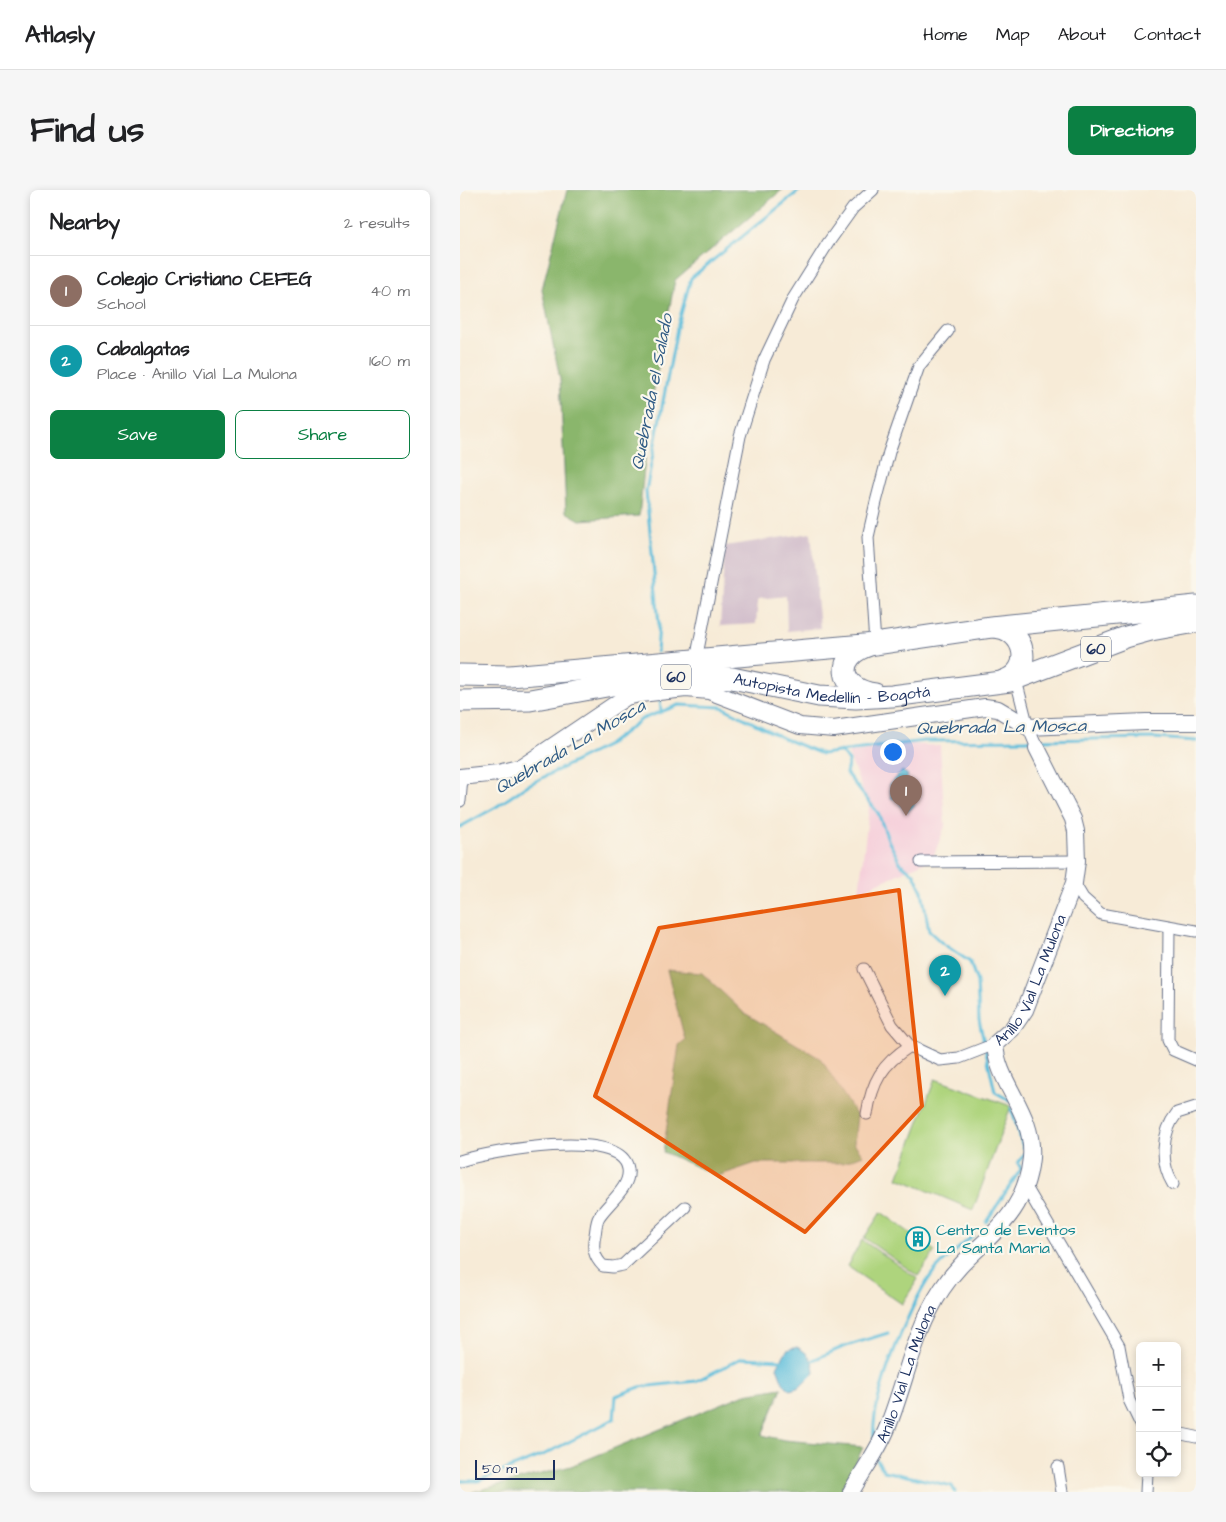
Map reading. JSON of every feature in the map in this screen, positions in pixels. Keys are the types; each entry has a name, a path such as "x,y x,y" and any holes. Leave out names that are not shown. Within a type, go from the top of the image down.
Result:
{"highway":[{"name":"Autopista Medellín - Bogotá","path":"460,675 510,676 875,644 991,627 1196,606"},
{"name":"Autopista Medellín - Bogotá","path":"460,702 530,700 634,681 693,676 732,678 819,696 856,698 892,696 1007,681 1126,637 1151,630 1196,622"},
{"path":"991,627 1009,631 1018,638 1023,649 1022,661 1018,672 1007,681"},
{"path":"875,644 854,652 847,659 845,674 854,688 861,692 892,696"}],"street":[{"path":"696,660 740,436 764,360 794,298 828,243 853,208 873,190"},
{"path":"875,644 868,536 889,452 919,366 948,331"},
{"path":"1007,681 1032,737"},
{"path":"460,801 461,778 498,773 522,767 626,697 686,689 719,694 800,726 814,729 834,729 985,707 998,709 1032,737 1146,722 1196,722"},
{"name":"Anillo Vial La Mulona","path":"851,1492 882,1441 899,1396 914,1346 934,1303 951,1277 1003,1226 1026,1187 1031,1138 1017,1099 993,1045 1012,1029 1024,1010 1074,882 1077,861 1076,831 1073,819 1032,737"},
{"path":"921,862 1077,861"},
{"path":"1074,882 1083,898 1101,914 1196,931"},
{"path":"1169,927 1168,1040 1173,1050 1196,1060"},
{"path":"864,969 892,1025 910,1046 940,1060 958,1058 993,1045"},
{"path":"867,1114 874,1085 884,1067 910,1046"},
{"path":"1173,1184 1166,1170 1164,1157 1168,1128 1177,1113 1196,1107"},
{"path":"460,1161 532,1146 590,1146 612,1150 627,1162 629,1171 625,1184 598,1218 593,1244 595,1258 602,1266 613,1267 623,1265 686,1207"},
{"path":"1026,1187 1119,1346 1129,1400 1136,1414"},
{"path":"1181,1433 1196,1437"},
{"path":"1058,1467 1062,1492"},
{"path":"1146,1492 1147,1477"}],"highlighted area":[{"path":"899,890 922,1106 805,1232 595,1096 659,928"}],"shaded area":[{"path":"811,533 820,628 787,631 786,596 758,599 756,624 720,626 725,546"},
{"path":"911,744 940,746 945,826 933,858 859,892 869,807 848,753"}],"green space":[{"path":"567,190 782,190 675,280 651,404 639,516 580,520 566,512 560,379 542,289"},
{"path":"667,970 702,973 743,1012 821,1059 857,1116 854,1143 863,1155 843,1163 756,1163 718,1176 663,1152 679,1045 685,1040"},
{"path":"935,1079 1011,1106 973,1210 898,1178"},
{"path":"881,1212 935,1251 918,1276 864,1238"},
{"path":"862,1240 918,1279 902,1304 847,1266"},
{"path":"782,1388 762,1435 784,1440 863,1447 843,1492 472,1492 571,1466 745,1394"}],"water":[{"path":"902,771 908,775 906,781 907,789 910,797 914,798 914,806 907,812 901,806 899,800 891,798 890,784"},
{"path":"797,1347 810,1357 814,1373 800,1387 790,1390 783,1383 777,1367 787,1350"}],"waterway":[{"name":"Quebrada el Salado","path":"657,652 659,624 646,491 677,328 691,278 800,190"},
{"name":"Quebrada el Salado","path":"660,700 661,712"},
{"name":"Quebrada La Mosca","path":"460,827 496,807 528,785 608,745 642,719 679,705 722,707 785,739 822,754 924,741 1030,740"},
{"name":"Quebrada La Mosca","path":"1037,740 1155,738 1196,741"},
{"path":"840,751 849,761 846,773 878,813 889,842 901,864 914,874 922,891 929,931 942,943 970,962 977,982 979,1020 995,1092 1009,1100"},
{"path":"1011,1108 1023,1147"},
{"path":"986,1222 1021,1169 1018,1163 1025,1153"},
{"path":"874,1438 874,1421 878,1401 902,1329 932,1274 973,1235"},
{"path":"813,1360 843,1347 888,1333"},
{"path":"460,1481 478,1481 543,1455 614,1419 616,1396 640,1387 696,1381 742,1358 781,1360"},
{"path":"877,1460 884,1471 952,1486 955,1492"}],"place":[{"name":"Colegio Cristiano CEFEG","path":"906,816"},
{"name":"Cabalgatas","path":"945,996"},
{"name":"Centro de Eventos La Santa Maria","path":"918,1239"}]}
